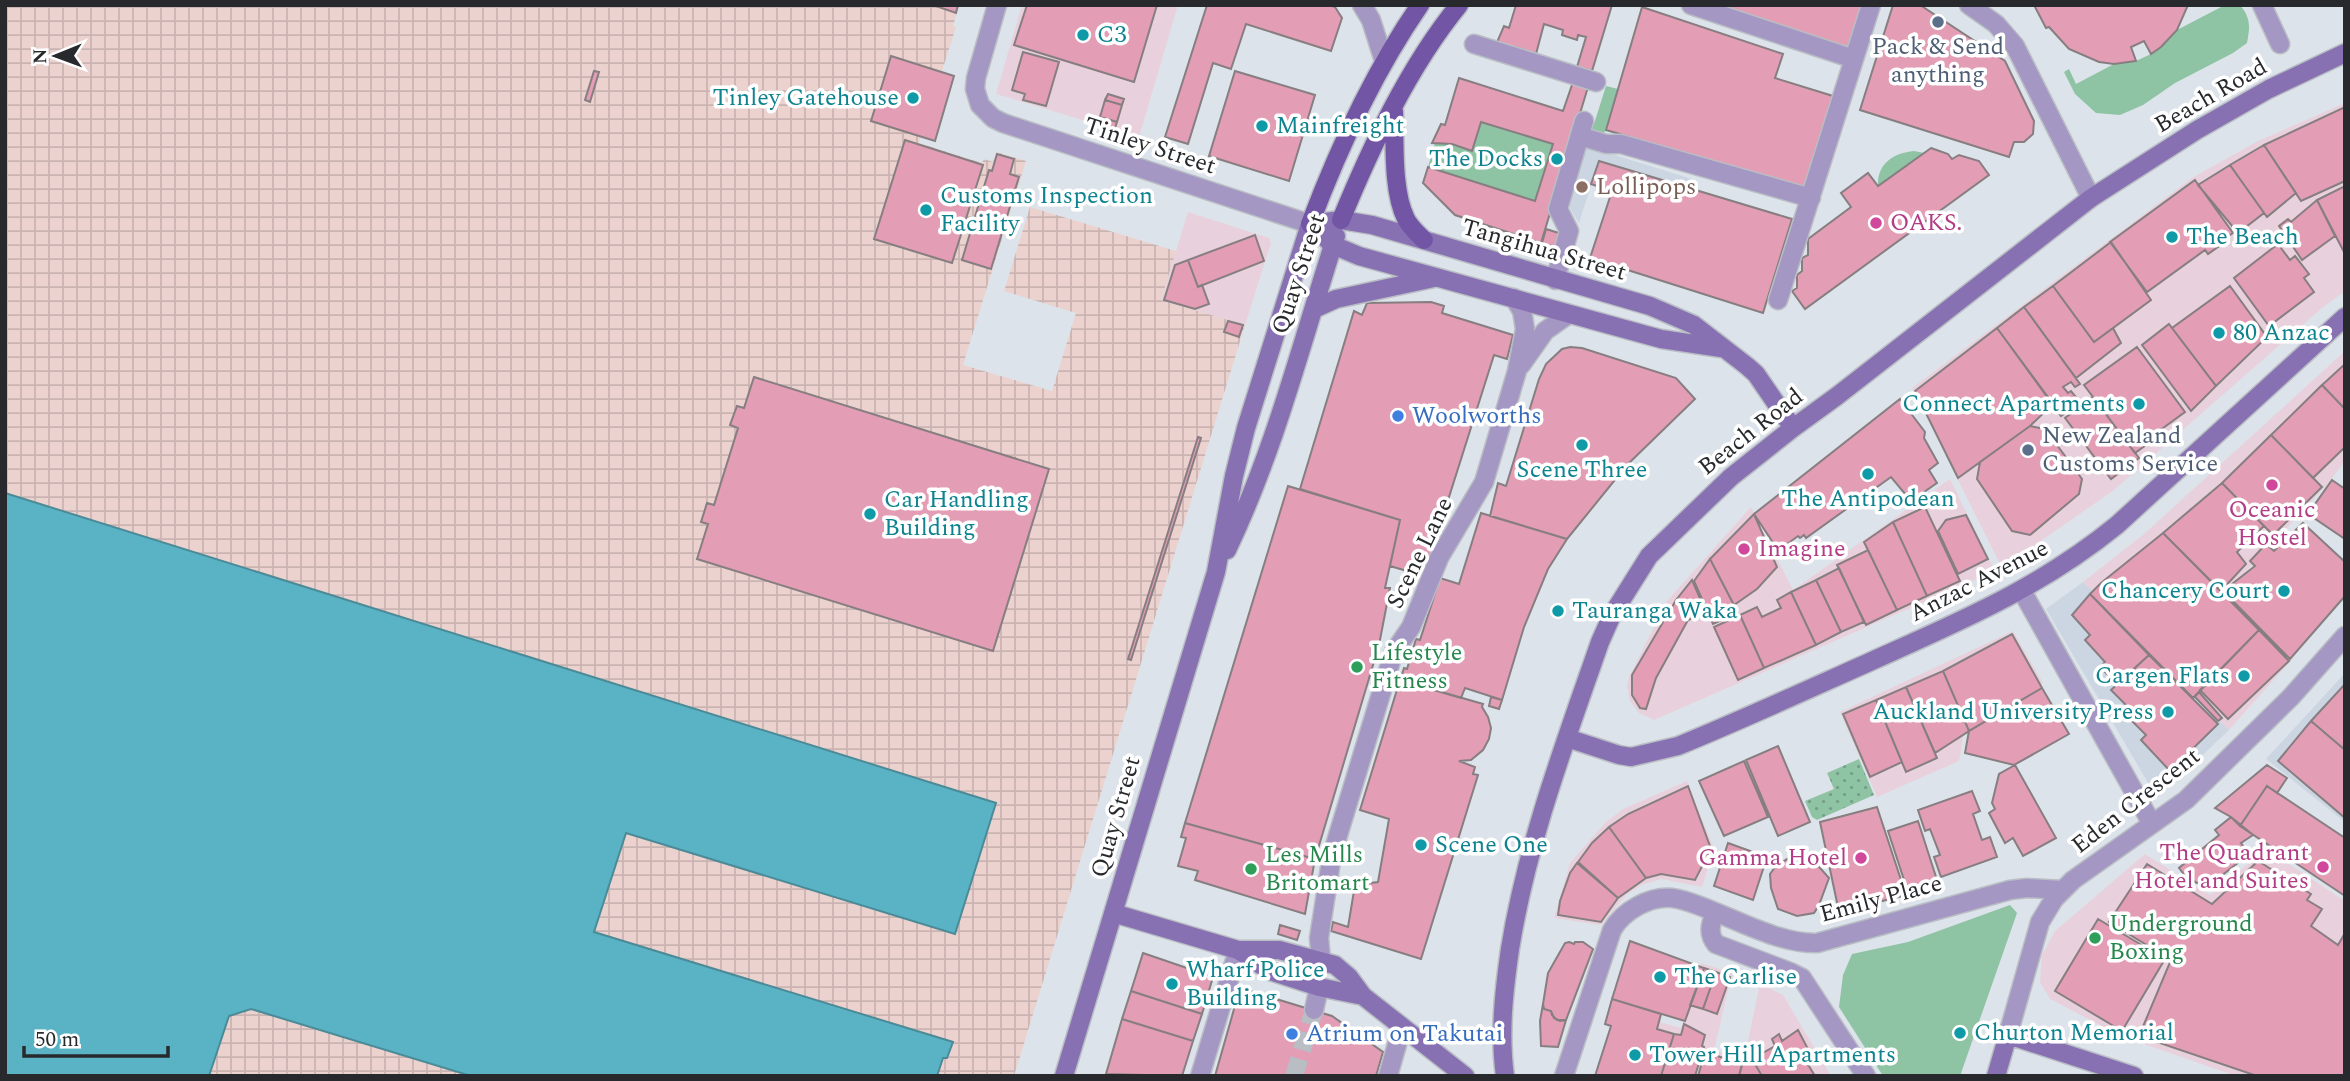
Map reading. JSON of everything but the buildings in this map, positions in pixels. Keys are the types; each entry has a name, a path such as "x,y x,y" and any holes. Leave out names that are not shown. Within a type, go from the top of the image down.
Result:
{"main road":[{"name":"Quay Street","path":"1064,1076 1216,572 1234,475 1246,428 1310,224 1332,165 1364,98 1420,5"},
{"name":"Quay Street","path":"1216,572 1250,502 1341,220 1357,181 1394,107 1434,39 1459,5"},
{"name":"Beach Road","path":"1505,1076 1501,1024 1513,934 1531,853 1600,642 1612,615 1649,556 1731,477 2091,198 2269,89 2345,53"},
{"path":"1394,107 1396,167 1403,208 1406,219 1424,240"},
{"name":"Tangihua Street","path":"1310,224 1341,220 1370,224 1650,306 1679,317 1694,325 1756,374 1793,428"},
{"path":"1310,224 1333,245"},
{"name":"Tangihua Street","path":"1333,245 1359,256 1434,278 1661,339 1724,349"},
{"path":"1314,309 1336,299 1434,278"},
{"name":"Anzac Avenue","path":"1567,738 1631,757 1678,746 2022,591 2086,551 2117,525 2345,317"},
{"path":"1113,913 1238,950 1279,950 1321,960 1342,970 1363,996 1465,1076"},
{"path":"1238,950 1270,971 1363,996"},
{"path":"1996,1076 2008,1035 2134,1076"}],"street":[{"name":"Tinley Street","path":"997,5 975,89 980,105 993,118 1013,127 1310,224"},
{"path":"1362,5 1371,20 1384,61"},
{"path":"1691,5 1854,59"},
{"path":"1778,300 1871,5"},
{"path":"1969,5 1996,24 2015,46 2091,198"},
{"path":"2262,5 2280,44"},
{"path":"1474,44 1596,82"},
{"path":"1555,280 1569,231 1558,209 1582,129 1606,144 1621,144 1811,198"},
{"name":"Scene Lane","path":"1321,960 1319,938 1332,855 1394,652 1411,627 1439,558 1484,482 1517,371 1525,328 1522,311 1514,298"},
{"name":"Scene Lane","path":"1517,371 1545,331 1569,314"},
{"path":"2022,591 2152,824"},
{"name":"Eden Crescent","path":"2008,1035 2040,922 2062,890 2186,800 2323,663 2345,636"},
{"name":"Emily Place","path":"1564,1076 1612,930 1620,919 1646,902 1664,898 1685,901 1796,942 1817,943 2010,890 2062,890"},
{"path":"1715,912 1710,927 1712,939 1716,944 1802,978 1866,1076"},
{"path":"1200,1076 1238,950"},
{"path":"1314,1010 1320,986"},
{"path":"1388,1076 1402,1027"}],"shaded area":[{"path":"5,5 959,5 953,26 956,27 919,143 982,163 984,159 993,162 996,152 1026,161 963,365 1052,391 1076,313 1004,291 1030,207 1176,251 1161,300 1245,325 1014,1076 937,1076 952,1042 594,932 625,833 955,933 995,802 5,493"},
{"path":"1022,5 1178,5 1139,137 996,94"},
{"path":"2345,103 2345,291 2322,308 2114,490 2002,568 1912,388 2192,178 2258,141"},
{"name":"Lollipops","path":"1586,146 1695,180 1692,189 1599,161 1579,223 1568,205"},
{"path":"1188,212 1269,238 1271,243 1245,325 1161,300"},
{"path":"2345,351 2345,461 2324,488 2228,591 2293,658 2229,730 2083,582 2144,534"},
{"path":"1950,479 1995,571 1654,720 1639,713 1630,701 1627,686 1629,677 1667,601 1751,507 1793,590"},
{"path":"2083,582 2229,730 2157,798 2046,609"},
{"path":"2013,631 2043,683 1964,730 1959,761 1877,797 1840,712"},
{"path":"2345,673 2345,822 2266,759"},
{"path":"1687,781 1714,849 1702,887 1661,879 1641,885 1626,895 1601,925 1554,918 1570,863 1605,823 1623,809"},
{"path":"2260,845 2345,901 2345,1076 2236,1076 2121,1036 2050,999 2040,982 2042,955 2055,931 2145,854 2210,895 2253,860"},
{"path":"1701,963 1732,973 1714,1051 1745,1056 1760,983 1783,995 1831,1076 1639,1076 1656,1021 1681,1028"},
{"path":"251,1009 471,1076 210,1076 229,1015"}],"green space":[{"path":"2225,5 2240,5 2249,23 2247,43 2233,53 2175,83 2143,105 2120,115 2096,113 2075,94 2064,72 2069,69 2076,84 2114,64 2136,61 2161,47 2177,30"},
{"path":"1606,86 1618,89 1603,137 1588,132 1591,123 1594,124"},
{"path":"1481,122 1553,144 1535,201 1428,167 1435,143 1452,144 1472,151"},
{"path":"1914,151 1924,153 1878,186 1880,172 1888,161 1899,154"},
{"path":"1859,759 1874,795 1817,820 1812,817 1805,801 1834,789 1827,773"},
{"path":"2010,905 2017,913 1960,1076 1883,1076 1839,1007 1843,975 1852,954 1908,942"}],"water":[{"path":"5,493 996,803 955,934 626,833 594,932 953,1042 947,1058 943,1058 937,1076 471,1076 251,1009 229,1016 209,1076 5,1076"}],"tunnel":[{"path":"1294,1076 1314,1010"}],"place":[{"name":"Pack & Send anything","path":"1938,22"},
{"name":"C3","path":"1083,35"},
{"name":"Tinley Gatehouse","path":"913,98"},
{"name":"Mainfreight","path":"1262,126"},
{"name":"The Docks","path":"1557,159"},
{"name":"Lollipops","path":"1582,187"},
{"name":"Customs Inspection Facility","path":"926,210"},
{"name":"OAKS.","path":"1876,223"},
{"name":"The Beach","path":"2172,237"},
{"name":"80 Anzac","path":"2219,333"},
{"name":"Connect Apartments","path":"2139,404"},
{"name":"Woolworths","path":"1398,416"},
{"name":"Scene Three","path":"1582,445"},
{"name":"New Zealand Customs Service","path":"2028,450"},
{"name":"The Antipodean","path":"1868,474"},
{"name":"Oceanic Hostel","path":"2272,485"},
{"name":"Car Handling Building","path":"870,514"},
{"name":"Imagine","path":"1744,549"},
{"name":"Chancery Court","path":"2284,591"},
{"name":"Tauranga Waka","path":"1558,611"},
{"name":"Lifestyle Fitness","path":"1357,667"},
{"name":"Cargen Flats","path":"2244,676"},
{"name":"Auckland University Press","path":"2168,712"},
{"name":"Scene One","path":"1421,845"},
{"name":"Gamma Hotel","path":"1861,858"},
{"name":"The Quadrant Hotel and Suites","path":"2323,867"},
{"name":"Les Mills Britomart","path":"1251,869"},
{"name":"Underground Boxing","path":"2095,938"},
{"name":"The Carlise","path":"1660,977"},
{"name":"Wharf Police Building","path":"1172,984"},
{"name":"Churton Memorial","path":"1960,1033"},
{"name":"Atrium on Takutai","path":"1292,1034"},
{"name":"Tower Hill Apartments","path":"1635,1055"}]}
